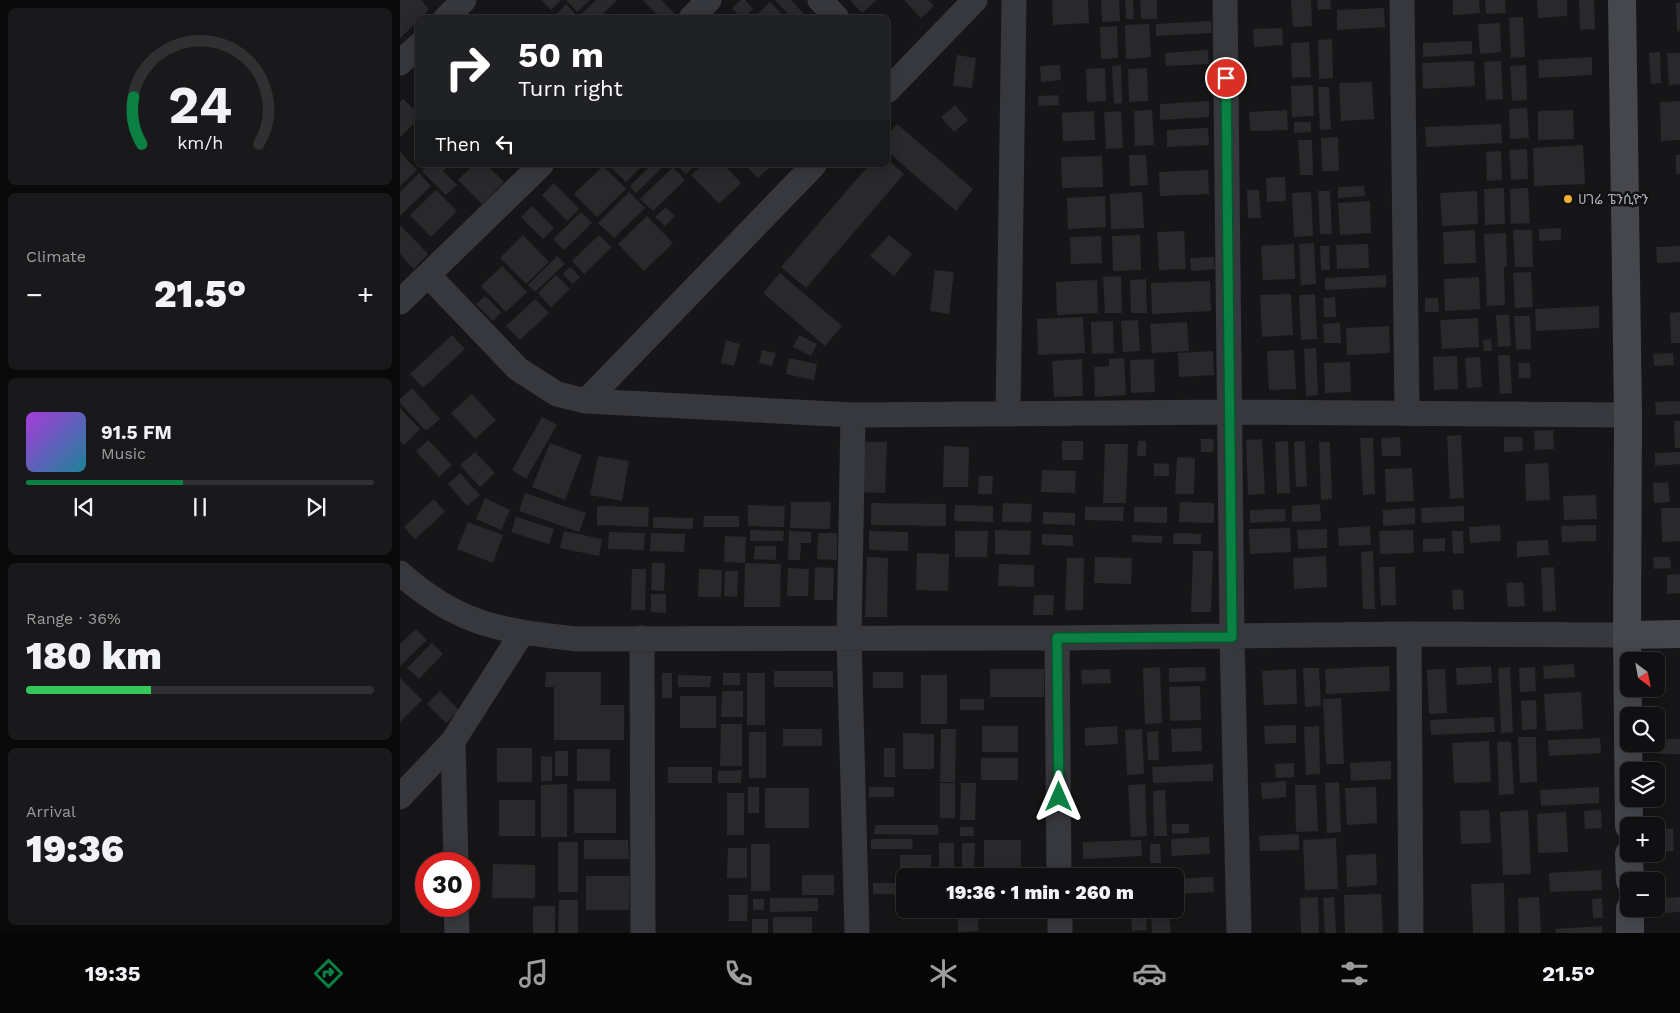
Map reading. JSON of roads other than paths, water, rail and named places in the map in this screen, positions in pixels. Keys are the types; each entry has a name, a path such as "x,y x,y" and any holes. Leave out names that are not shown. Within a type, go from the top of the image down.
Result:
{"street":[{"path":"449,15 464,0"},
{"path":"694,15 708,0"},
{"path":"820,0 834,15"},
{"path":"891,79 975,0"},
{"path":"1008,414 1014,0"},
{"path":"1225,0 1232,637 1238,933"},
{"path":"1402,0 1407,412"},
{"path":"1622,0 1628,415 1629,817"},
{"path":"400,63 415,49"},
{"path":"400,302 538,167"},
{"path":"586,401 812,167"},
{"path":"428,275 518,369 557,394 586,401 853,415 1407,412 1628,415"},
{"path":"853,415 849,638 857,933"},
{"path":"400,573 447,608 483,624 522,633 578,639 1680,634"},
{"path":"400,797 453,741 522,633"},
{"path":"1409,634 1411,933"},
{"path":"642,638 643,933"},
{"path":"1057,638 1059,868"},
{"path":"453,741 456,852"},
{"path":"456,917 457,933"},
{"path":"1630,917 1630,933"},
{"path":"1060,918 1060,933"}],"place":[{"name":"ሀገሬ ፔንሲዮን","path":"1568,199"}]}
